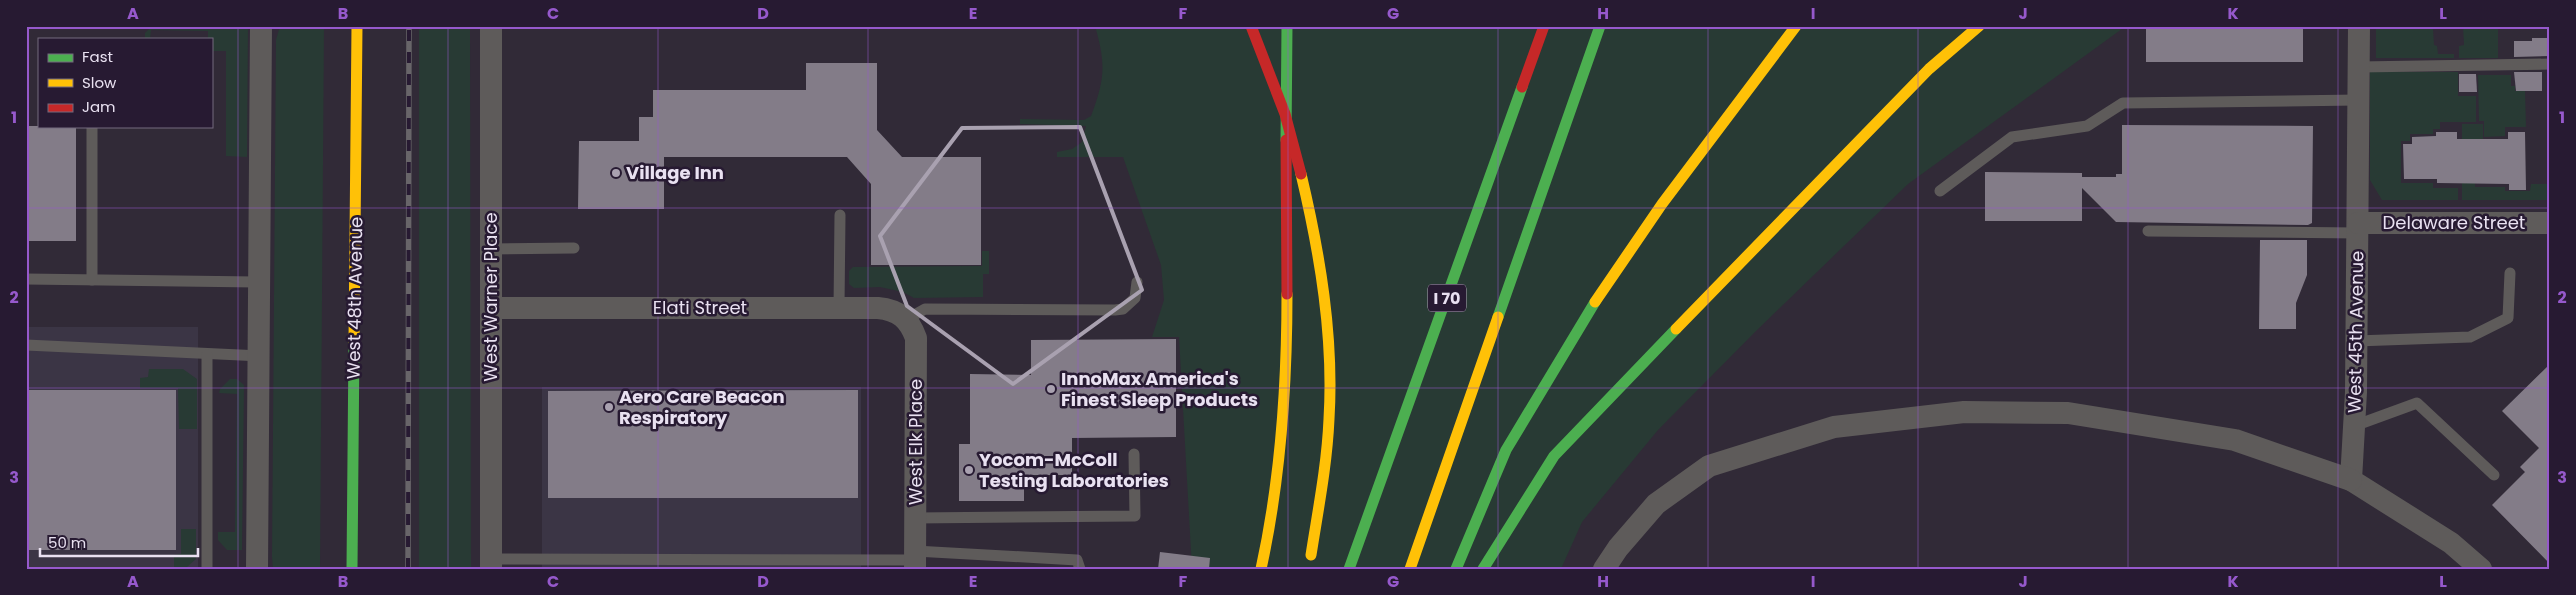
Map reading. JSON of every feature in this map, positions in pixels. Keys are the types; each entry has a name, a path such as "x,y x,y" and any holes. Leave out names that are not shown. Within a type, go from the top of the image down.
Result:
{"main road":[{"name":"West 48th Avenue","path":"352,569 357,26"},
{"path":"1251,26 1266,58 1304,182 1325,297 1330,401 1324,476 1307,569"},
{"path":"1275,26 1286,203"},
{"path":"1261,569 1279,475 1288,304 1286,203 1287,26"},
{"name":"I 70","path":"1349,568 1544,26"},
{"path":"1410,569 1600,26"},
{"path":"1456,569 1506,450 1580,325 1662,204 1796,26"},
{"path":"1483,569 1554,456 1710,290 1929,69 1979,26"},
{"path":"1929,69 1953,33"}],"street":[{"path":"257,569 261,26"},
{"name":"West Warner Place","path":"491,26 491,564"},
{"name":"West 45th Avenue","path":"2350,480 2354,426 2356,341 2359,26"},
{"name":"Delaware Street","path":"2358,228 2550,222"},
{"name":"Elati Street","path":"491,308 890,309 907,319"},
{"name":"West Elk Place","path":"907,319 916,338 915,560"},
{"path":"1604,569 1618,548 1656,504 1709,466 1834,426 1964,412 2068,413 2235,440 2350,480 2451,543 2481,569"}],"lane":[{"path":"2358,66 2550,64"},
{"path":"1940,192 2012,137 2087,126 2123,103 2358,100"},
{"path":"92,128 92,280"},
{"path":"839,308 840,215"},
{"path":"2148,231 2358,228"},
{"path":"491,248 574,248"},
{"path":"2356,341 2470,337 2508,318 2510,273"},
{"path":"26,279 260,282"},
{"path":"907,319 925,309 1123,309 1135,298 1137,282"},
{"path":"26,345 259,356"},
{"path":"207,569 208,355"},
{"path":"2354,426 2417,403 2494,475"},
{"path":"915,518 1135,516 1134,454"},
{"path":"491,564 1077,560 1080,569"}],"highlighted area":[{"path":"1080,127 1142,290 1013,384 907,306 880,236 962,128"}],"shaded area":[{"path":"26,327 198,327 198,569 26,569"},
{"path":"542,387 861,387 861,569 542,569"}],"green space":[{"path":"152,26 248,26 247,157 226,156 226,51 212,51 212,38 208,38 208,31 151,30 150,38 145,38 145,33"},
{"path":"280,26 324,26 320,569 273,569 272,557 276,40"},
{"path":"419,26 470,26 471,569 419,569"},
{"path":"1095,26 2126,26 1908,184 1756,331 1658,430 1582,522 1561,569 1192,569 1179,337 1152,337 1164,300 1161,265 1123,157 1057,157 1057,152 1072,149 1082,142 1086,126 1020,124 1020,119 1084,120 1091,116 1099,92 1102,71 1101,51"},
{"path":"2376,26 2456,26 2433,28 2434,45 2437,46 2438,54 2454,54 2454,58 2376,58"},
{"path":"2463,26 2498,26 2498,58 2459,58 2459,46 2464,45"},
{"path":"2370,72 2458,72 2458,96 2476,96 2476,122 2440,122 2440,129 2433,129 2433,134 2410,134 2410,141 2401,141 2401,183 2433,183 2433,188 2458,188 2458,200 2382,200 2370,180"},
{"path":"2478,75 2511,75 2511,86 2515,86 2515,91 2525,91 2526,127 2505,127 2505,136 2484,137 2484,121 2479,121"},
{"path":"2462,124 2483,124 2483,150 2475,150 2475,187 2505,187 2505,191 2530,191 2531,184 2548,184 2550,200 2462,200"},
{"path":"982,251 989,251 989,274 983,274 983,297 914,298 903,292 880,287 854,288 849,284 849,271 853,267 982,266"},
{"path":"149,369 183,369 197,379 197,429 179,429 178,388 140,388 140,378 148,377"},
{"path":"230,379 237,379 244,385 242,550 227,550 218,540 218,532 235,532 237,394 219,393 220,389"},
{"path":"181,529 196,529 196,559 187,567 174,569 174,555 181,554"}],"building":[{"path":"2146,26 2303,26 2303,62 2146,62"},
{"path":"2532,38 2550,38 2550,56 2514,57 2514,41 2532,41"},
{"path":"806,63 877,63 877,130 902,157 981,157 981,265 871,265 871,184 847,157 664,157 664,209 578,209 579,141 639,141 639,117 653,117 653,90 806,90"},
{"path":"2514,72 2542,72 2542,91 2516,91"},
{"path":"2459,74 2476,74 2477,92 2459,92"},
{"path":"2122,125 2313,126 2312,223 2308,225 2116,222 2082,188 2082,221 1985,221 1985,172 2082,173 2082,177 2116,177 2116,174 2122,174"},
{"path":"26,126 38,126 38,128 76,128 76,241 26,241"},
{"path":"2436,132 2457,132 2457,139 2508,139 2508,132 2525,132 2526,190 2509,190 2509,184 2437,183 2437,179 2404,179 2403,144 2412,144 2412,137 2436,136"},
{"path":"2260,240 2307,240 2307,275 2296,303 2296,329 2259,329"},
{"path":"1176,339 1176,437 1072,438 1072,475 1024,475 1024,501 959,501 959,444 970,444 970,374 1031,375 1031,340"},
{"path":"2550,364 2550,564 2492,505 2525,472 2520,467 2539,448 2502,411"},
{"path":"26,390 176,390 176,550 26,550"},
{"path":"858,390 858,498 548,498 548,391"},
{"path":"1160,552 1210,558 1209,569 1158,569"}],"railway":[{"path":"408,569 409,26"}],"traffic: fast":[{"path":"1286,140 1287,26"},
{"path":"1498,317 1600,26"},
{"path":"1349,569 1522,87"},
{"path":"1456,569 1506,450 1595,302"},
{"path":"1483,569 1554,456 1676,329"},
{"path":"352,569 354,342"}],"traffic: slow":[{"path":"354,342 357,26"},
{"path":"1595,302 1662,204 1796,26"},
{"path":"1676,329 1929,69 1979,26"},
{"path":"1301,174 1320,265 1327,327 1330,388 1328,436 1311,555"},
{"path":"1261,569 1274,501 1282,432 1287,294"},
{"path":"1410,569 1498,317"}],"traffic: jam":[{"path":"1251,26 1285,114 1301,174"},
{"path":"1522,87 1544,26"},
{"path":"1286,140 1287,294"}],"place":[{"name":"Village Inn","path":"616,173"},
{"name":"InnoMax America's Finest Sleep Products","path":"1051,389"},
{"name":"Aero Care Beacon Respiratory","path":"609,407"},
{"name":"Yocom-McColl Testing Laboratories","path":"969,470"}]}
